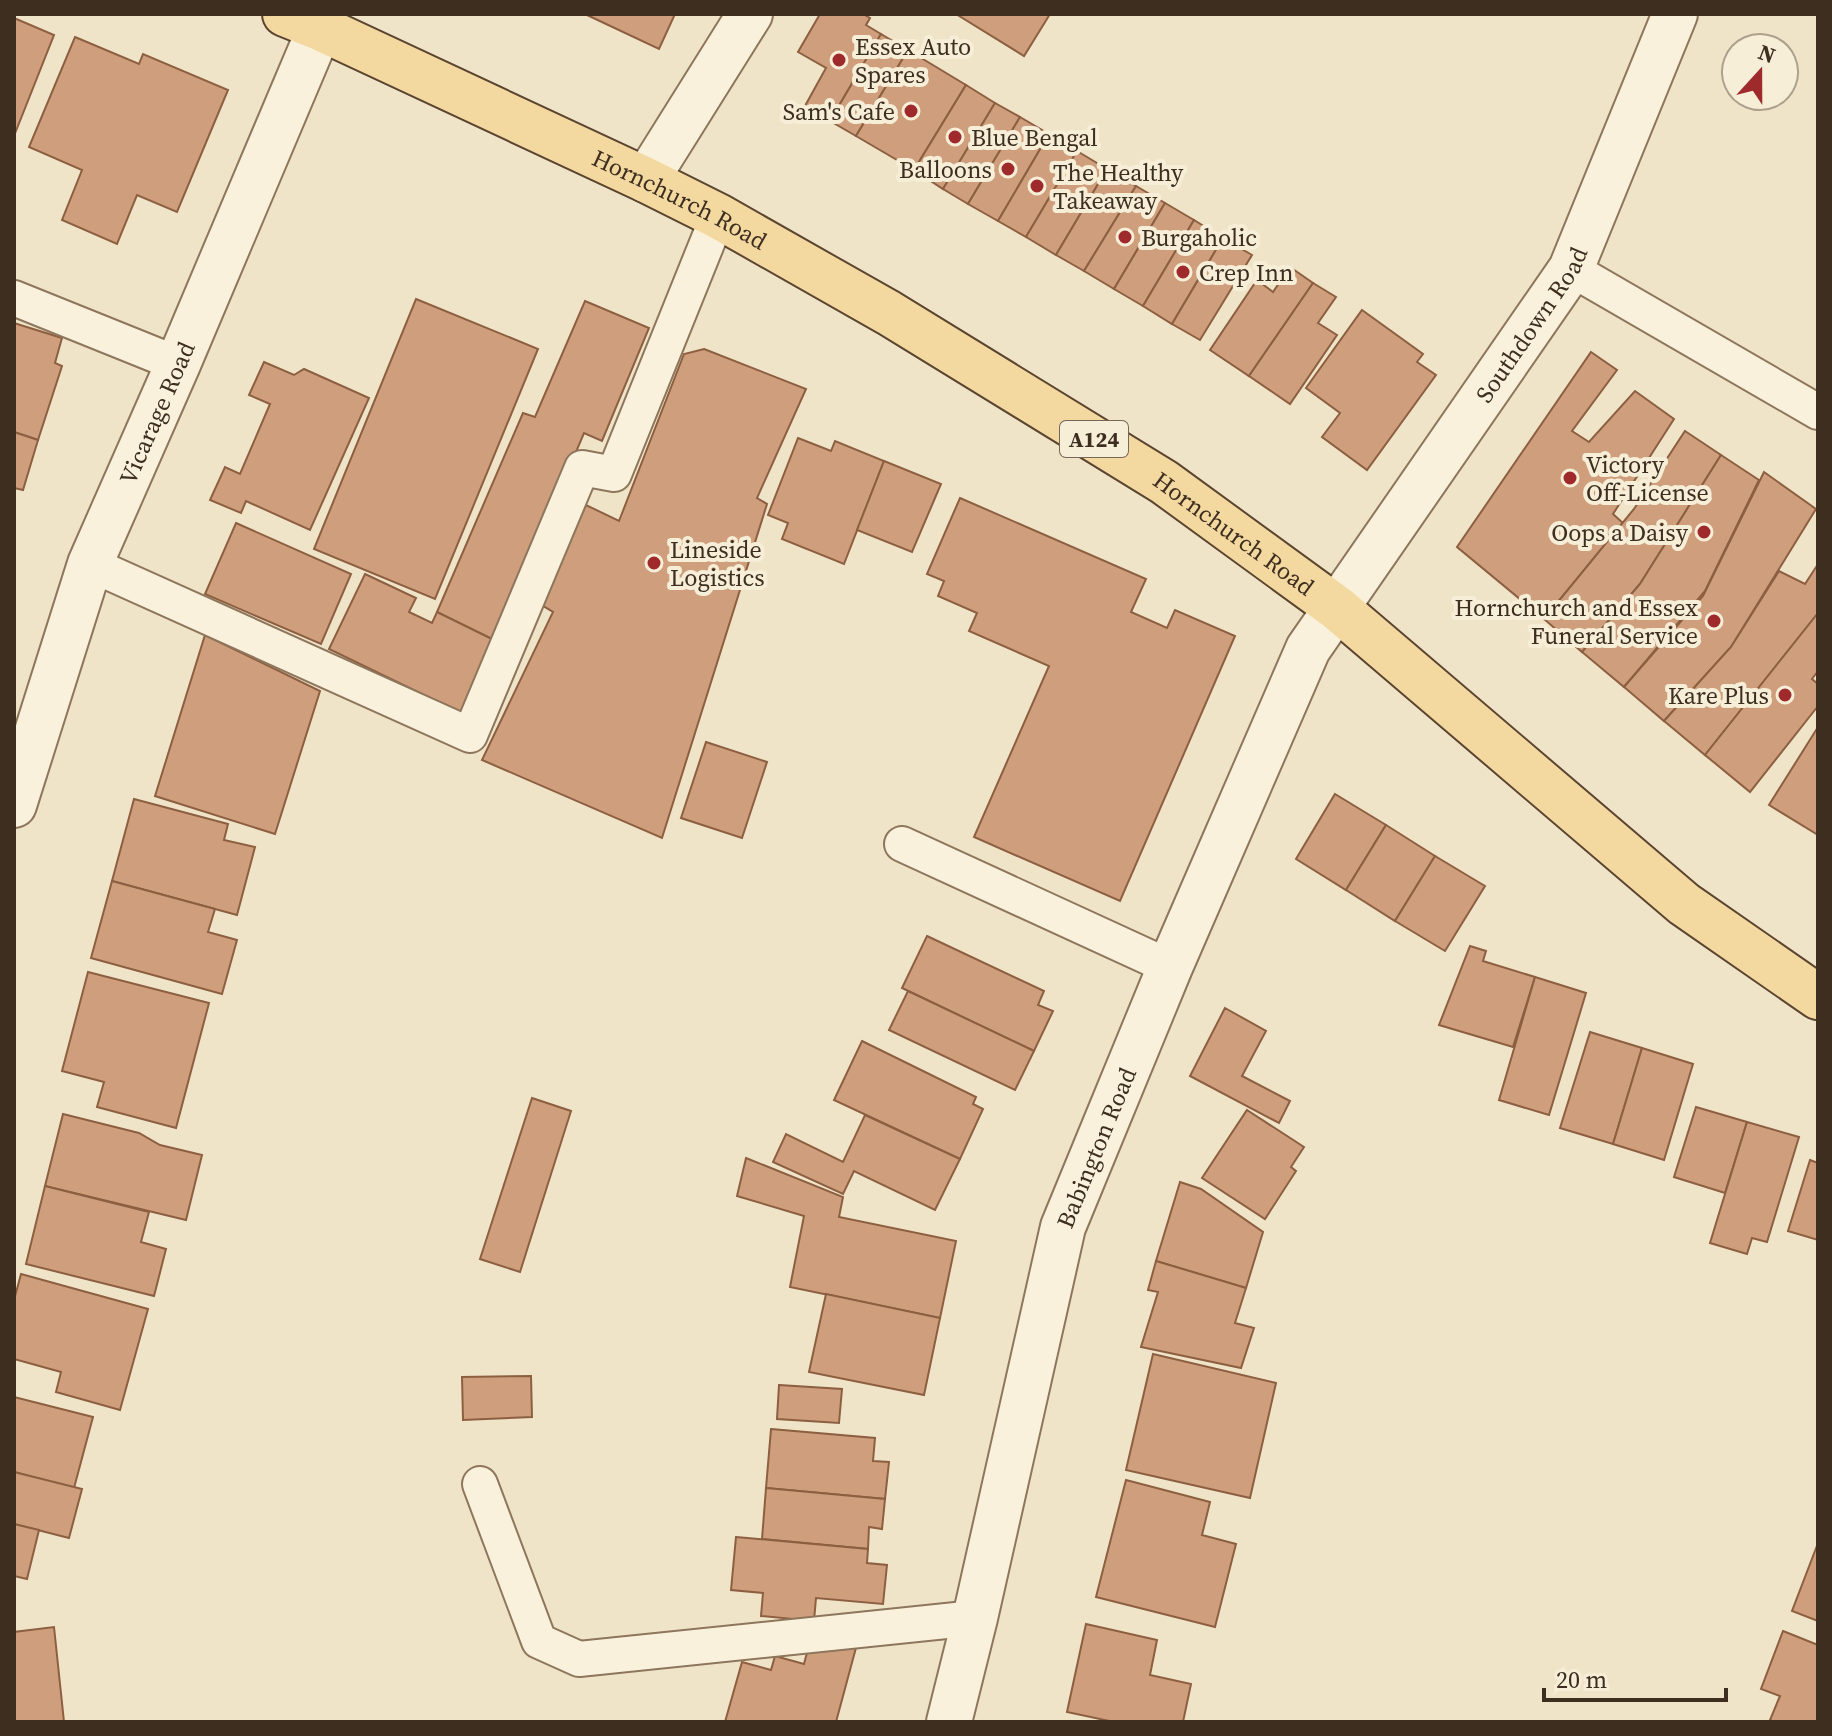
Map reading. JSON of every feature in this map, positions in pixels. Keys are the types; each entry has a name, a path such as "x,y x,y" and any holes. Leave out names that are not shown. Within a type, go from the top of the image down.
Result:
{"main road":[{"name":"Hornchurch Road","path":"302,21 718,216 889,313 1164,482 1337,608 1684,904 1818,997"}],"street":[{"path":"646,180 750,14"},
{"name":"Southdown Road","path":"1337,608 1571,269 1675,14"},
{"name":"Vicarage Road","path":"14,805 90,564 178,364 302,21"},
{"name":"Babington Road","path":"949,1722 1063,1227 1170,967 1308,649 1337,608"}],"lane":[{"path":"90,564 470,735 582,468 614,474 718,216"},
{"path":"1571,269 1818,412"},
{"path":"14,298 178,364"},
{"path":"902,844 1170,967"},
{"path":"480,1484 539,1641 579,1659 975,1618"}],"building":[{"path":"587,14 675,14 659,49"},
{"name":"Essex Auto Spares","path":"820,14 863,14 870,18 866,25 881,34 830,121 805,106 826,68 798,52"},
{"path":"956,14 1050,14 1024,56"},
{"path":"14,18 54,35 14,136"},
{"path":"881,34 908,50 856,136 830,121"},
{"path":"75,37 139,64 143,54 228,90 177,212 137,195 117,244 62,220 82,170 29,147"},
{"name":"Sam's Cafe","path":"908,50 966,85 914,170 856,136"},
{"name":"Blue Bengal","path":"966,85 995,103 943,189 914,170"},
{"path":"995,103 1020,117 968,204 943,189"},
{"name":"Balloons","path":"1020,117 1049,134 998,221 968,204"},
{"name":"The Healthy Takeaway","path":"1049,134 1077,151 1026,237 998,221"},
{"path":"1077,151 1107,169 1056,255 1026,237"},
{"path":"1107,169 1136,186 1084,271 1056,255"},
{"name":"Burgaholic","path":"1136,186 1165,203 1114,289 1084,271"},
{"path":"1165,203 1194,220 1143,306 1114,289"},
{"name":"Crep Inn","path":"1194,220 1223,238 1172,324 1143,306"},
{"path":"1223,238 1252,255 1200,340 1172,324"},
{"path":"1290,267 1313,283 1249,376 1210,350 1257,280 1273,292"},
{"path":"1313,283 1336,297 1318,323 1337,335 1290,404 1249,376"},
{"path":"416,299 538,349 435,599 314,549"},
{"path":"585,301 649,328 602,441 584,433 496,641 437,612 523,413 535,417"},
{"path":"1362,310 1423,354 1417,362 1436,375 1367,470 1322,437 1340,413 1306,388"},
{"path":"14,323 62,338 55,363 62,366 38,440 14,432"},
{"name":"Lineside Logistics","path":"704,349 806,389 757,498 767,504 662,838 482,760 553,612 540,604 586,505 619,521 684,354"},
{"name":"Victory Off-License","path":"1591,352 1617,370 1572,431 1589,442 1635,391 1674,419 1613,514 1623,523 1544,619 1457,547"},
{"path":"264,362 294,375 304,369 369,398 310,530 246,501 241,513 210,500 225,467 240,474 270,404 249,395"},
{"path":"1685,431 1721,455 1640,584 1582,652 1544,619 1634,509"},
{"path":"14,432 38,440 23,490 14,488"},
{"path":"798,438 831,451 835,441 884,461 844,564 782,539 788,523 768,515"},
{"name":"Oops a Daisy","path":"1721,455 1759,480 1705,591 1624,687 1582,652 1640,584"},
{"path":"884,461 941,484 912,552 857,530"},
{"name":"Hornchurch and Essex Funeral Service","path":"1764,472 1816,509 1731,647 1664,721 1624,687 1703,596"},
{"path":"960,498 1146,579 1131,612 1167,628 1175,610 1235,636 1120,901 974,837 1049,666 969,631 977,613 938,596 944,581 927,574"},
{"path":"236,523 351,574 321,644 205,594"},
{"path":"1818,564 1818,613 1705,755 1664,721 1731,647 1779,571 1805,584"},
{"path":"365,574 416,598 409,612 432,623 437,612 496,641 461,713 329,649"},
{"name":"Kare Plus","path":"1818,613 1818,671 1812,679 1818,684 1818,706 1750,792 1705,755"},
{"path":"205,635 320,691 275,834 155,796"},
{"path":"1818,727 1818,835 1769,805"},
{"path":"706,742 767,762 742,838 681,818"},
{"path":"1335,794 1386,825 1346,890 1296,859"},
{"path":"134,799 228,824 224,840 255,847 237,915 112,881"},
{"path":"1386,825 1435,856 1395,921 1346,890"},
{"path":"1435,856 1485,886 1445,951 1395,921"},
{"path":"112,881 215,909 208,932 237,940 222,994 91,958"},
{"path":"927,936 1044,991 1038,1005 1053,1011 1034,1051 902,988"},
{"path":"1470,946 1486,951 1483,961 1535,977 1513,1047 1439,1025"},
{"path":"88,972 209,1003 176,1128 97,1107 104,1082 62,1071"},
{"path":"1535,977 1586,993 1549,1115 1499,1100"},
{"path":"908,991 1034,1051 1015,1090 889,1030"},
{"path":"1225,1008 1266,1031 1242,1076 1290,1101 1279,1123 1190,1076"},
{"path":"1590,1032 1642,1048 1613,1144 1560,1128"},
{"path":"862,1041 976,1097 973,1104 983,1109 960,1159 834,1100"},
{"path":"1642,1048 1693,1064 1664,1160 1613,1144"},
{"path":"532,1098 571,1111 520,1272 480,1259"},
{"path":"1696,1107 1747,1122 1725,1193 1674,1177"},
{"path":"1247,1110 1304,1147 1291,1167 1296,1171 1265,1219 1202,1178"},
{"path":"63,1114 139,1133 160,1145 202,1155 186,1220 45,1186"},
{"path":"865,1115 960,1159 935,1210 854,1171 843,1194 773,1162 786,1134 843,1162"},
{"path":"1747,1122 1799,1137 1767,1242 1752,1238 1747,1254 1710,1243"},
{"path":"746,1158 843,1197 839,1217 956,1241 940,1318 790,1287 804,1216 737,1196"},
{"path":"1810,1160 1818,1163 1818,1240 1788,1231"},
{"path":"1180,1182 1201,1189 1263,1232 1246,1288 1156,1261"},
{"path":"45,1186 149,1212 141,1242 166,1249 154,1296 26,1264"},
{"path":"1156,1261 1246,1288 1235,1323 1254,1328 1241,1368 1141,1347 1158,1292 1148,1290"},
{"path":"21,1274 148,1309 120,1410 56,1392 61,1372 14,1359 14,1300"},
{"path":"826,1294 940,1318 924,1395 809,1372"},
{"path":"1153,1354 1276,1383 1250,1498 1126,1470"},
{"path":"531,1376 532,1417 463,1420 462,1377"},
{"path":"779,1385 842,1389 839,1423 777,1419"},
{"path":"14,1397 93,1417 74,1488 14,1472"},
{"path":"771,1429 875,1438 873,1461 889,1462 885,1499 766,1488"},
{"path":"14,1472 82,1489 69,1538 14,1524"},
{"path":"1126,1480 1210,1502 1202,1535 1236,1544 1215,1627 1096,1597"},
{"path":"766,1488 885,1499 882,1529 869,1527 868,1549 762,1539"},
{"path":"14,1524 39,1530 27,1579 14,1576"},
{"path":"736,1537 868,1549 867,1563 887,1565 883,1604 816,1598 814,1621 761,1616 763,1593 731,1590"},
{"path":"1818,1543 1818,1621 1792,1611"},
{"path":"1086,1624 1157,1640 1150,1675 1191,1684 1183,1722 1114,1722 1067,1712"},
{"path":"54,1627 64,1722 14,1722 14,1632"},
{"path":"1783,1631 1818,1645 1818,1722 1770,1720 1780,1696 1761,1689"},
{"path":"857,1644 836,1722 725,1722 742,1662 771,1670 775,1656 804,1664 809,1645"}],"place":[{"name":"Essex Auto Spares","path":"839,60"},
{"name":"Sam's Cafe","path":"911,111"},
{"name":"Blue Bengal","path":"955,137"},
{"name":"Balloons","path":"1008,169"},
{"name":"The Healthy Takeaway","path":"1037,186"},
{"name":"Burgaholic","path":"1125,237"},
{"name":"Crep Inn","path":"1183,272"},
{"name":"Victory Off-License","path":"1570,478"},
{"name":"Oops a Daisy","path":"1704,532"},
{"name":"Lineside Logistics","path":"654,563"},
{"name":"Hornchurch and Essex Funeral Service","path":"1714,621"},
{"name":"Kare Plus","path":"1785,695"}]}
